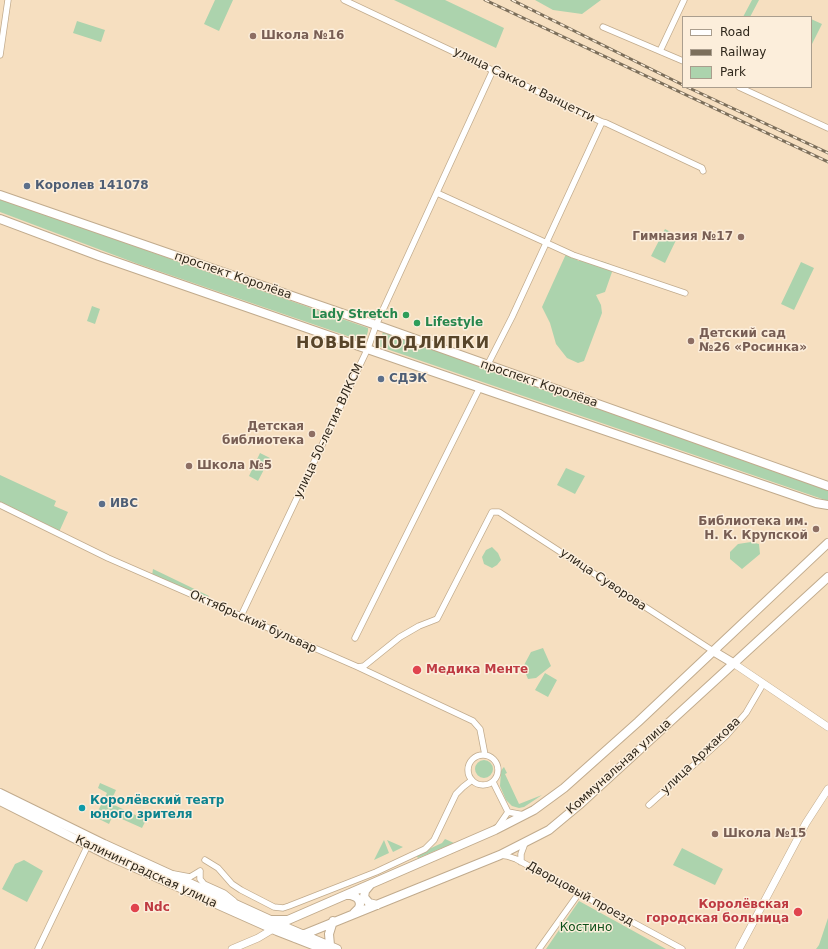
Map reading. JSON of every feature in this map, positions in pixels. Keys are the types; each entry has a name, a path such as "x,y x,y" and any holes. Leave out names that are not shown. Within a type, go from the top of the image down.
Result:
{"main road":[{"name":"проспект Королёва","path":"0,195 376,325 487,366 828,486"},
{"name":"проспект Королёва","path":"0,219 92,253 816,503 828,505"},
{"name":"Коммунальная улица","path":"288,920 495,830 526,815 564,788 579,775 828,543"},
{"name":"Коммунальная улица","path":"299,936 333,921 377,905 500,855 549,830 579,805 828,577"},
{"path":"713,651 733,664"},
{"name":"Калининградская улица","path":"0,793 90,842 167,872 290,929"},
{"name":"Калининградская улица","path":"0,801 273,929 299,936 330,948"},
{"path":"370,885 365,891 364,897 369,903 377,905"},
{"path":"346,895 351,895 359,900 359,908 354,914"},
{"name":"Калининградская улица","path":"272,920 288,920"},
{"path":"288,920 290,929 299,936"},
{"path":"330,948 329,934 333,921"}],"street":[{"path":"0,55 8,0"},
{"name":"улица Сакко и Ванцетти","path":"344,0 702,168 703,171"},
{"path":"660,51 684,0"},
{"path":"602,27 682,61"},
{"name":"улица 50-летия ВЛКСМ","path":"241,616 368,348 376,325 493,70"},
{"path":"741,88 828,128"},
{"path":"487,366 602,122"},
{"path":"437,193 573,254 685,293"},
{"path":"355,638 480,387"},
{"name":"Октябрьский бульвар","path":"0,505 112,559 358,667 474,722 480,729 485,755"},
{"name":"улица Суворова","path":"358,667 364,666 409,632 419,626 437,619 492,512 499,512 531,532 713,651"},
{"path":"733,664 828,727"},
{"name":"улица Аржакова","path":"649,805 726,736 746,713 763,684"},
{"path":"485,755 494,760 498,766 497,777 493,782 488,784 480,784 472,780 469,770 470,764 474,759 485,755"},
{"path":"205,860 218,868 232,884 241,890 274,906 283,908 376,872 425,849 434,840 456,794 472,780"},
{"path":"493,782 508,812"},
{"path":"739,949 800,835 828,789"},
{"path":"508,812 526,815"},
{"path":"495,830 508,812"},
{"path":"38,949 90,842"},
{"name":"Дворцовый проезд","path":"521,862 521,854 525,843"},
{"name":"Дворцовый проезд","path":"500,855 513,858 521,862 682,949"},
{"name":"Калининградская улица","path":"167,872 190,877 200,871 200,879 204,884 224,893 237,904"},
{"path":"539,949 579,893"},
{"path":"232,949 258,938 273,929"}],"green space":[{"path":"215,0 233,0 219,31 204,24"},
{"path":"394,0 445,0 504,28 496,48"},
{"path":"535,0 601,0 582,14 553,10"},
{"path":"752,0 759,0 751,16 744,16"},
{"path":"812,19 822,24 812,44"},
{"path":"77,21 105,30 101,42 73,33"},
{"path":"0,199 368,328 366,338 362,341 138,264 0,212"},
{"path":"665,229 678,236 665,263 651,256"},
{"path":"566,254 575,254 578,261 601,261 610,264 612,272 605,292 596,295 601,305 602,313 584,361 578,363 567,358 556,344 550,323 542,307"},
{"path":"801,262 814,268 794,310 781,304"},
{"path":"92,306 100,309 95,324 87,321"},
{"path":"383,332 828,487 828,501 378,346"},
{"path":"260,453 270,458 258,481 249,476"},
{"path":"566,468 585,476 575,494 557,485"},
{"path":"0,475 56,501 54,506 68,512 59,532 0,503"},
{"path":"751,542 759,544 760,554 742,569 730,559 730,552 738,544"},
{"path":"492,547 498,553 501,560 492,568 484,564 482,557 486,550"},
{"path":"153,569 209,596 207,600 152,576"},
{"path":"543,648 551,666 536,678 528,679 523,667 531,652"},
{"path":"545,673 557,680 548,697 535,690"},
{"path":"484,760 490,763 493,769 490,775 484,778 478,775 475,769 478,763"},
{"path":"504,767 507,773 505,774 519,804 542,795 524,807 519,808 512,806 506,800 500,786 501,771"},
{"path":"100,783 116,790 110,803 146,820 142,828 113,815 109,824 95,817 107,793 98,788"},
{"path":"445,839 454,843 418,858 416,855 442,843"},
{"path":"384,840 389,853 374,860"},
{"path":"387,840 403,847 393,852"},
{"path":"682,848 723,869 715,885 673,865"},
{"path":"24,860 43,871 27,902 2,889 15,864"},
{"name":"Костино","path":"579,901 666,949 546,949"},
{"path":"828,918 828,949 816,949 819,945"}],"railway":[{"path":"485,0 828,162"},
{"path":"512,0 682,85"},
{"path":"689,88 828,153"}],"place":[{"name":"Школа №16","path":"253,36"},
{"name":"Королев 141078","path":"27,186"},
{"name":"Гимназия №17","path":"741,237"},
{"name":"Lady Stretch","path":"406,315"},
{"name":"Lifestyle","path":"417,323"},
{"name":"Детский сад №26 «Росинка»","path":"691,341"},
{"name":"СДЭК","path":"381,379"},
{"name":"Детская библиотека","path":"312,434"},
{"name":"Школа №5","path":"189,466"},
{"name":"ИВС","path":"102,504"},
{"name":"Библиотека им. Н. К. Крупской","path":"816,529"},
{"name":"Медика Менте","path":"417,670"},
{"name":"Королёвский театр юного зрителя","path":"82,808"},
{"name":"Школа №15","path":"715,834"},
{"name":"Ndc","path":"135,908"},
{"name":"Королёвская городская больница","path":"798,912"}],"district":[{"name":"НОВЫЕ ПОДЛИПКИ","path":"393,344"}]}
